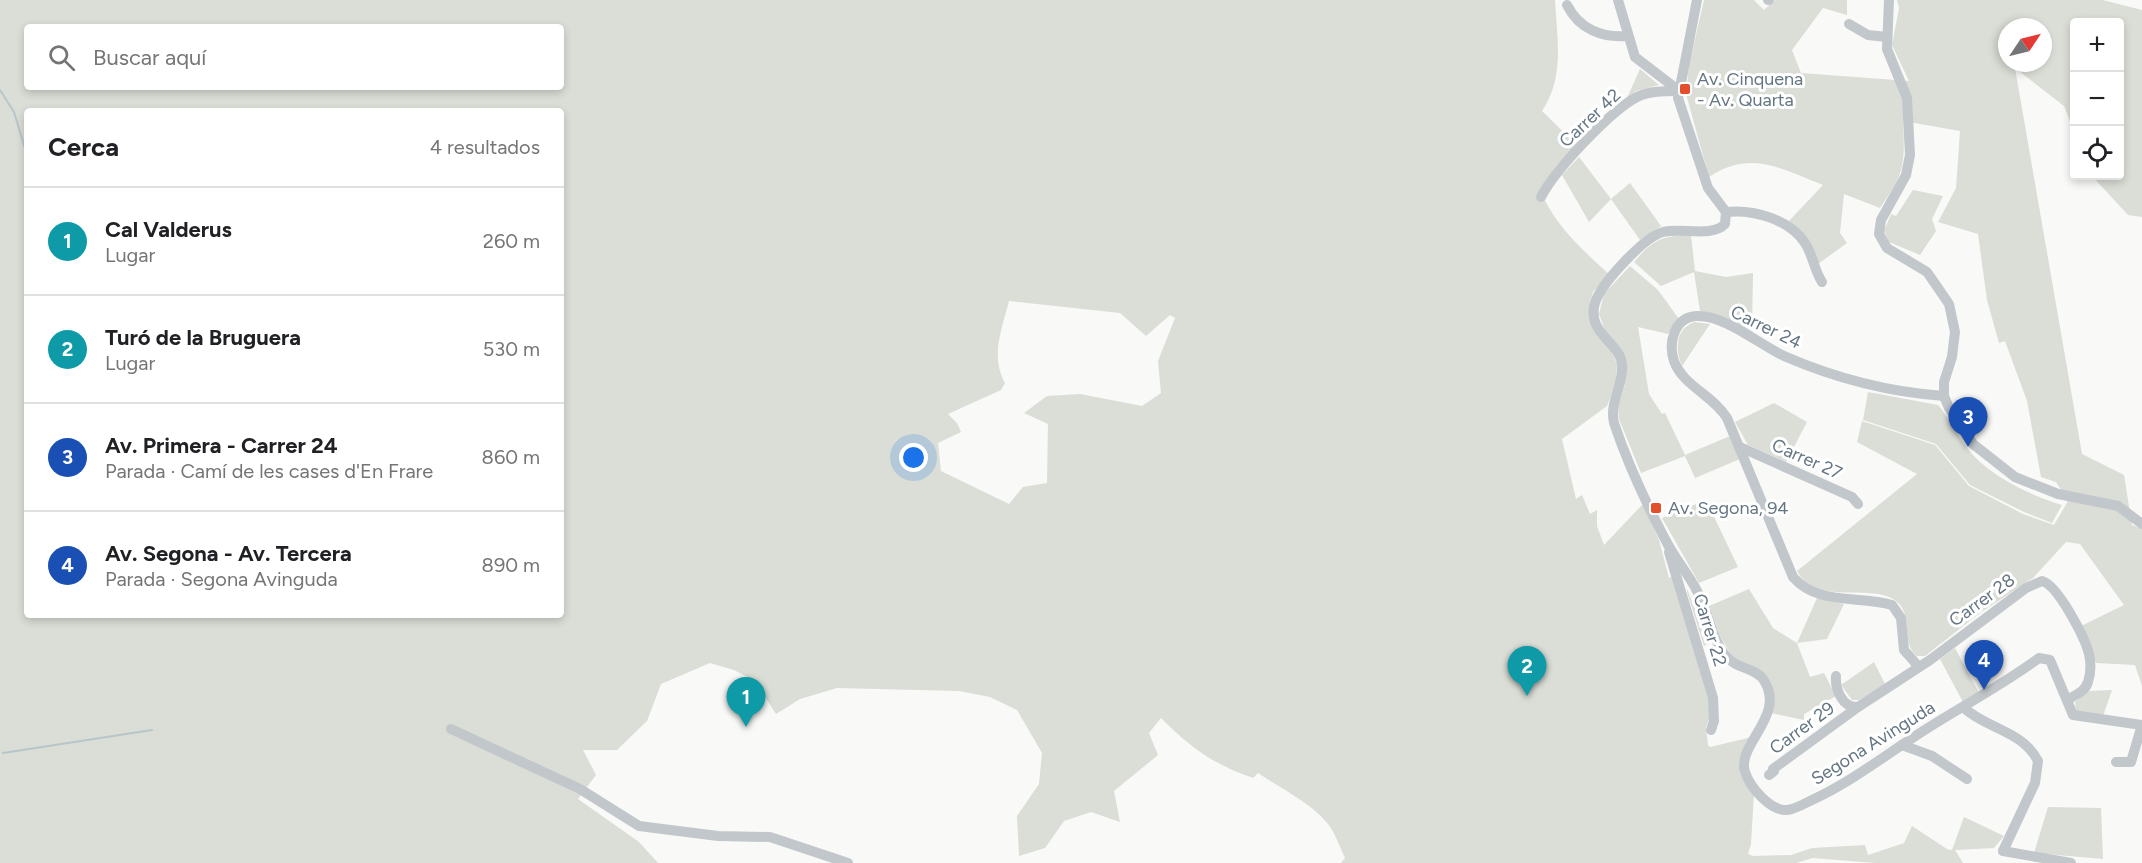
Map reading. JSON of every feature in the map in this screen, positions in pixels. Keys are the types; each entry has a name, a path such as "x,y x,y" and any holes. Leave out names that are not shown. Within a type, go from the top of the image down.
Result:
{"street":[{"path":"1618,0 1627,36 1637,60 1678,91"},
{"path":"1697,0 1678,91 1708,188 1726,212 1758,213 1792,230 1807,246 1822,282"},
{"path":"1889,0 1887,49 1907,98 1910,151 1906,176 1881,220 1879,234 1887,248 1927,272 1949,304 1955,332 1944,396 1956,422 1973,444 2015,477 2058,494 2118,506 2142,524"},
{"path":"1567,6 1575,19 1601,34 1627,36"},
{"path":"1849,24 1868,35 1887,37"},
{"name":"Carrer 42","path":"1541,197 1556,173 1631,100 1647,93 1678,91"},
{"name":"Segona Avinguda","path":"1726,212 1725,224 1716,230 1670,231 1650,238 1609,281 1594,306 1598,328 1618,352 1622,364 1621,381 1612,409 1614,423 1665,540 1696,589 1714,636 1726,657 1735,666 1761,677 1767,687 1768,705 1765,723 1745,756 1744,765 1751,783 1767,801 1778,808 1796,807 1845,783 1902,745 2020,674 2039,658 2050,660 2070,712 2077,717 2142,725"},
{"name":"Carrer 24","path":"1919,668 1904,650 1901,618 1895,607 1869,600 1833,598 1806,587 1793,576 1725,414 1683,377 1673,359 1671,344 1674,331 1681,322 1692,317 1704,317 1751,335 1782,355 1855,383 1894,392 1944,396"},
{"name":"Carrer 27","path":"1740,447 1852,497 1858,504"},
{"name":"Carrer 22","path":"1665,540 1711,691 1714,710 1711,730"},
{"name":"Carrer 28","path":"1858,707 1919,668 2038,581 2045,581 2052,585 2079,631 2090,660 2086,687 2067,700"},
{"path":"1836,676 1836,687 1844,702 1858,707"},
{"name":"Carrer 29","path":"1769,776 1774,771 1773,769 1858,707"},
{"path":"1964,708 1974,717 2020,738 2038,761 2035,783 2003,851"},
{"path":"2116,762 2131,762 2142,725"},
{"path":"450,729 580,789 639,826 718,836 770,837 848,863"},
{"path":"1902,745 1932,756 1966,779"},
{"path":"2003,851 2010,863"},
{"path":"2003,851 2072,863"}],"shaded area":[{"path":"0,0 1555,0 1557,71 1554,85 1542,111 1577,145 1556,166 1540,190 1561,225 1579,246 1609,274 1593,292 1590,302 1617,364 1616,382 1607,406 1562,439 1576,499 1582,495 1590,514 1597,510 1597,526 1604,545 1643,504 1659,540 1669,578 1672,576 1712,712 1706,727 1708,745 1710,747 1752,737 1739,763 1740,774 1754,793 1751,844 1748,854 1753,856 1791,855 1812,848 1865,845 1868,855 1904,843 1912,826 1952,850 1964,817 2004,836 1994,848 1955,850 1963,863 1875,863 1813,858 1796,863 1341,863 1345,858 1335,836 1328,824 1313,809 1258,773 1253,778 1214,761 1182,738 1161,718 1149,733 1158,755 1114,791 1120,822 1091,812 1064,821 1045,848 1019,856 1017,816 1039,784 1042,753 1017,710 990,697 959,691 837,688 800,699 776,714 755,681 734,670 710,663 661,684 647,721 617,750 583,750 596,775 578,799 639,842 658,863 0,863","holes":["1009,301 1120,313 1146,336 1170,315 1175,318 1158,361 1161,393 1142,406 1080,394 1047,396 1024,413 1048,424 1047,483 1023,487 1009,504 941,471 938,443 961,432 957,423 948,414 1001,390 1005,383 998,363 998,353"]},
{"path":"1704,0 1754,0 1764,10 1775,0 1847,0 1847,15 1823,8 1792,50 1801,73 1909,81 1892,45 1899,8 1897,0 2103,0 2142,10 2142,217 2128,215 2096,180 2124,180 2124,18 2070,18 2070,121 2064,106 2020,72 2052,72 2052,18 1998,18 1998,72 2016,72 2082,454 2124,475 2132,525 2142,529 2142,686 2135,665 2096,663 2081,626 2124,605 2080,544 2066,542 2033,578 1980,613 1925,656 1917,656 1912,650 1904,611 1893,599 1870,593 1817,588 1806,582 1797,571 1917,474 1857,442 1862,421 1935,445 1969,486 2023,514 2054,525 2068,501 2056,482 2041,477 2027,401 2005,341 1999,343 1987,300 1978,234 1938,222 1956,188 1960,131 1903,121 1902,168 1894,185 1880,208 1844,194 1840,233 1847,243 1818,264 1788,222 1823,185 1780,168 1752,163 1739,164 1709,177 1686,94 1689,65"},
{"path":"1640,69 1659,85 1636,91 1627,98"},
{"path":"1579,157 1611,199 1589,222 1562,175"},
{"path":"1630,183 1661,226 1640,240 1611,199"},
{"path":"1913,190 1943,196 1932,219 1936,231 1920,255 1889,242 1884,231 1891,214 1896,216"},
{"path":"1691,235 1695,271 1726,277 1753,273 1752,330 1700,311 1694,272 1661,286 1634,262 1647,248 1659,240 1672,236"},
{"path":"1630,266 1658,290 1679,319 1668,334 1638,327 1649,394 1662,414 1665,413 1685,455 1730,436 1740,459 1695,478 1685,456 1641,473 1619,419 1618,407 1625,385 1599,314 1604,294"},
{"path":"1694,322 1710,324 1682,366 1678,353 1678,341 1683,330"},
{"path":"1868,392 1938,405 1967,448 1986,467 2023,490 2062,505 2052,523 1970,485 1936,444 1863,420"},
{"path":"1774,403 1807,422 1786,462 1748,445 1735,422"},
{"path":"1706,500 1738,567 1699,583 1662,518"},
{"path":"1687,589 1709,643 1704,646 1687,592"},
{"path":"1749,589 1773,628 1797,643 1810,677 1824,673 1836,696 1804,714 1804,720 1771,713 1772,692 1731,655 1720,636 1709,606"},
{"path":"1817,598 1844,604 1827,639 1797,643"},
{"path":"1955,648 1979,693 1963,702 1940,659"},
{"path":"1874,662 1885,684 1859,700 1852,700 1841,685"},
{"path":"2112,690 2103,716 2076,711 2075,702 2089,691"},
{"path":"2048,807 2101,808 2103,859 2034,853"}],"waterway":[{"path":"0,90 14,112 24,145"},
{"path":"3,753 152,730"}],"place":[{"name":"Av. Cinquena - Av. Quarta","path":"1685,89"},
{"name":"Av. Primera - Carrer 24","path":"1968,447"},
{"name":"Av. Segona, 94","path":"1656,508"},
{"name":"Av. Segona - Av. Tercera","path":"1984,690"},
{"name":"Turó de la Bruguera","path":"1527,696"},
{"name":"Cal Valderus","path":"746,727"}]}
